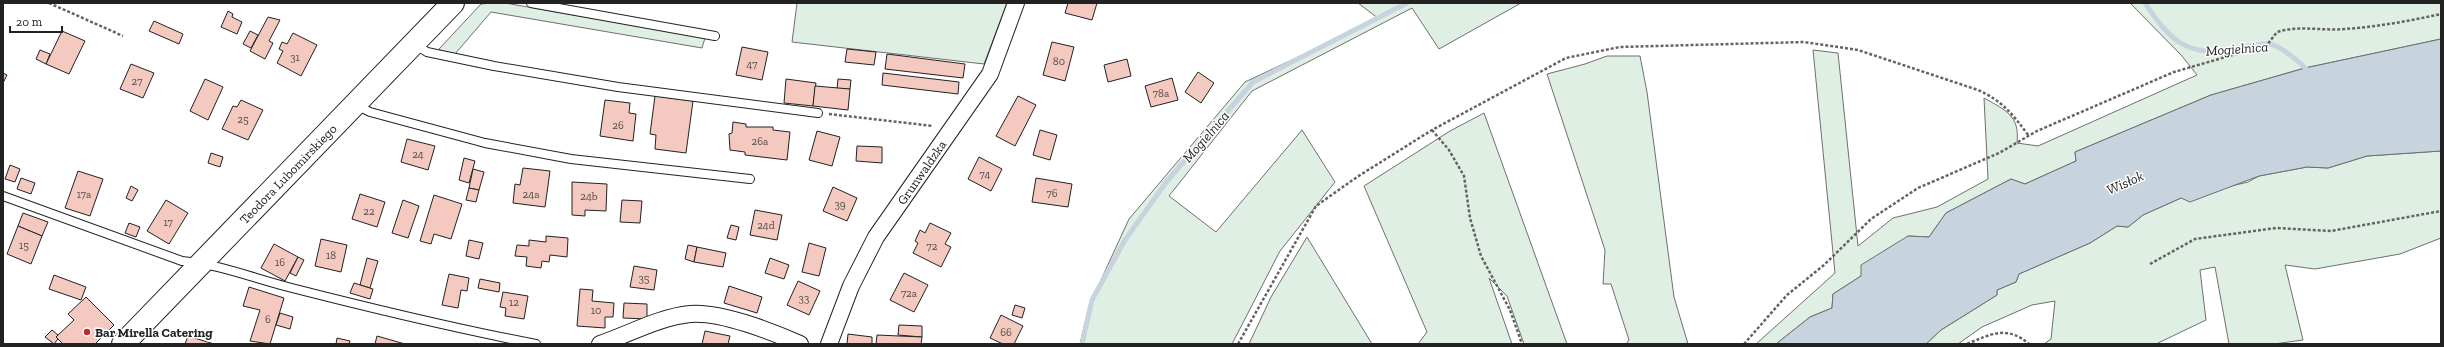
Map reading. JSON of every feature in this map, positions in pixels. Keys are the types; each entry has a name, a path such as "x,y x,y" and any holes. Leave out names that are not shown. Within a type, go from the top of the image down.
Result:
{"highway":[{"name":"Teodora Lubomirskiego","path":"123,344 453,3"}],"street":[{"name":"Grunwaldzka","path":"829,344 851,286 876,237 990,74 1016,3"},
{"path":"600,344 671,317 692,314 716,317 772,332 800,344"}],"lane":[{"path":"531,3 715,36"},
{"path":"414,43 427,52 494,66 618,86 818,113"},
{"path":"355,105 370,112 485,143 563,158 750,179"},
{"path":"3,196 182,261 202,263 289,287 466,331 536,344"}],"path":[{"path":"49,3 123,36"},
{"path":"1744,344 1787,295 1824,265 1871,219 1918,188 1999,153 2029,136 2174,72 2267,45 2277,32 2283,30 2344,29 2406,21 2441,14"},
{"path":"1238,344 1316,206 1357,177 1432,130 1566,58 1620,47 1804,42 1858,50 1978,90 1993,97 2012,113 2029,136"},
{"path":"818,113 952,128"},
{"path":"1432,130 1449,150 1464,176 1470,218 1481,256 1510,310 1522,344"},
{"path":"2150,264 2195,239 2276,228 2331,230 2441,211"},
{"path":"1967,344 1992,334 2004,332 2022,338 2029,344"}],"green space":[{"path":"505,3 705,38 702,48 491,12 455,54 446,54 439,49 481,4"},
{"path":"797,3 1007,3 984,64 792,42"},
{"path":"1358,3 1521,3 1439,49 1412,8 1252,91 1169,196 1216,232 1302,130 1335,182 1280,251 1232,344 1080,344 1089,306 1129,219 1245,82 1379,19"},
{"path":"2130,3 2441,3 2441,39 2305,68 2211,95 2075,152 2076,161 2025,184 2011,179 1946,213 1929,237 1908,236 1861,276 1833,294 1832,308 1810,317 1776,344 1756,344 1835,273 1813,50 1838,53 1858,246 1893,218 1937,207 1988,179 1984,98 2010,114 2016,126 2017,143 2038,146 2197,75 2182,56"},
{"path":"1607,56 1640,56 1647,92 1674,297 1688,344 1626,344 1629,340 1611,284 1603,284 1605,250 1547,74 1585,64"},
{"path":"1484,113 1567,344 1524,344 1507,296 1489,278 1512,344 1418,344 1427,332 1364,186 1450,131"},
{"path":"2441,151 2441,238 2400,254 2315,269 2285,265 2303,340 2274,344 2229,344 2215,267 2200,270 2206,320 2156,344 2044,344 2051,339 2055,301 2032,305 1982,327 1958,344 1926,344 1941,330 1997,295 1997,290 2016,282 2019,274 2090,243 2117,226 2128,227 2143,215 2181,198 2248,182 2259,176 2307,167 2328,168 2367,156"},
{"path":"1307,237 1372,344 1249,344 1271,297"}],"water":[{"name":"Wisłok","path":"2441,39 2441,151 2367,156 2328,168 2307,167 2259,176 2190,202 2181,198 2143,215 2128,227 2117,226 2090,243 2019,274 2016,282 1997,290 1997,295 1941,330 1926,344 1776,344 1810,317 1832,308 1833,294 1861,276 1861,265 1908,236 1929,237 1946,213 2011,179 2025,184 2076,161 2075,152 2211,95 2305,68"}],"building":[{"path":"1068,3 1097,3 1092,20 1065,13"},
{"path":"228,11 233,14 232,17 242,22 237,34 221,27"},
{"path":"268,17 280,20 269,41 273,43 265,59 250,51"},
{"path":"154,21 183,34 179,44 149,31"},
{"path":"62,31 85,41 69,74 46,64"},
{"path":"250,31 258,35 251,48 243,44"},
{"path":"293,33 317,45 301,76 277,63 283,51 279,49 282,42 287,44"},
{"path":"1052,42 1074,47 1065,81 1043,75"},
{"path":"742,47 768,52 762,80 736,75"},
{"path":"847,49 876,52 874,65 845,62"},
{"path":"40,50 50,54 46,64 36,59"},
{"path":"887,54 965,64 963,78 885,69"},
{"path":"1127,59 1131,76 1108,82 1104,65"},
{"path":"131,64 154,73 143,98 120,89"},
{"path":"1198,72 1214,83 1201,103 1185,92"},
{"path":"3,73 7,75 3,83"},
{"path":"883,73 959,82 958,94 882,85"},
{"path":"1172,78 1178,100 1151,107 1145,86"},
{"path":"205,79 223,87 208,120 190,111"},
{"path":"786,79 816,83 813,106 784,103"},
{"path":"838,79 851,80 850,89 837,89"},
{"path":"815,86 850,89 848,110 813,106"},
{"path":"655,96 693,101 686,153 655,149 656,135 650,134"},
{"path":"1018,96 1036,105 1015,146 996,136"},
{"path":"241,100 263,110 248,140 222,129 233,106 237,107"},
{"path":"605,100 630,103 629,113 636,114 633,141 600,136"},
{"path":"733,122 746,124 746,127 773,127 773,130 790,132 787,160 745,155 745,152 730,150 729,134 732,133"},
{"path":"1040,130 1057,135 1050,160 1033,155"},
{"path":"817,131 840,137 832,166 809,160"},
{"path":"407,139 435,146 428,170 401,162"},
{"path":"857,146 882,147 882,163 856,161"},
{"path":"211,153 223,157 220,167 208,163"},
{"path":"979,157 1002,169 991,191 968,179"},
{"path":"464,158 475,161 469,183 459,180"},
{"path":"10,165 20,169 15,182 5,179"},
{"path":"523,168 550,171 545,207 513,203 515,184 520,185"},
{"path":"473,169 484,172 479,190 469,188"},
{"path":"78,171 103,179 90,216 65,208"},
{"path":"21,178 35,183 31,194 17,189"},
{"path":"1036,178 1072,184 1068,207 1032,202"},
{"path":"572,182 607,184 606,211 585,210 585,216 572,215"},
{"path":"131,186 138,190 132,201 126,198"},
{"path":"833,187 857,198 847,221 823,211"},
{"path":"469,188 479,190 476,202 466,200"},
{"path":"360,194 385,202 377,227 352,219"},
{"path":"434,195 462,204 451,239 434,234 431,244 420,241"},
{"path":"166,200 188,213 169,244 147,231"},
{"path":"403,200 419,206 408,238 392,233"},
{"path":"622,200 642,201 640,223 620,222"},
{"path":"755,210 782,215 777,240 750,235"},
{"path":"23,213 48,222 42,236 18,226"},
{"path":"129,223 140,227 136,237 125,233"},
{"path":"930,223 951,233 945,244 951,247 941,267 913,253 918,243 915,241 920,230 925,233"},
{"path":"731,225 739,227 736,240 727,238"},
{"path":"18,226 42,236 31,264 7,254"},
{"path":"546,236 568,238 567,257 550,255 549,262 542,261 541,268 526,266 527,257 515,256 517,245 529,246 529,240 546,242"},
{"path":"321,239 347,245 341,272 315,266"},
{"path":"469,240 483,243 479,259 466,256"},
{"path":"809,243 826,248 819,276 802,272"},
{"path":"274,244 298,257 285,281 261,268"},
{"path":"688,245 697,247 694,262 685,259"},
{"path":"697,247 726,253 723,267 694,262"},
{"path":"298,257 304,260 296,276 290,273"},
{"path":"367,258 378,261 370,288 360,285"},
{"path":"770,258 789,265 784,279 765,273"},
{"path":"634,266 657,270 654,290 630,287"},
{"path":"904,273 928,285 914,312 890,300"},
{"path":"449,274 469,278 467,291 461,290 458,308 442,305"},
{"path":"54,275 86,287 81,300 49,289"},
{"path":"480,279 500,283 499,292 478,288"},
{"path":"798,281 820,291 809,315 787,305"},
{"path":"354,283 373,289 370,299 350,293"},
{"path":"729,286 762,297 757,313 724,303"},
{"path":"249,287 284,298 270,344 250,341 260,310 243,306"},
{"path":"580,289 593,290 592,301 614,303 613,317 605,317 605,328 577,326"},
{"path":"503,292 528,296 524,319 505,316 506,308 500,307"},
{"path":"86,297 114,325 95,344 63,344 56,337 74,320 68,314"},
{"path":"624,303 647,304 647,319 623,318"},
{"path":"1015,305 1025,308 1022,318 1012,315"},
{"path":"280,313 293,317 290,329 276,325"},
{"path":"1001,315 1023,326 1014,344 1003,344 990,338"},
{"path":"899,325 922,326 922,337 898,335"},
{"path":"52,330 58,335 56,337 58,339 54,344 45,337"},
{"path":"705,331 730,336 728,344 702,344"},
{"path":"848,334 872,337 872,344 847,344"},
{"path":"877,335 922,337 921,344 876,344"},
{"path":"188,336 214,344 185,344"},
{"path":"377,336 405,344 375,344"},
{"path":"337,338 350,341 349,344 336,344"}],"waterway":[{"name":"Mogielnica","path":"1082,344 1092,300 1125,240 1167,181 1253,82 1407,3"},
{"name":"Mogielnica","path":"2145,3 2172,37 2182,44 2205,51 2219,51 2269,44 2284,51 2309,72"}],"place":[{"name":"Bar Mirella Catering","path":"87,332"}]}
